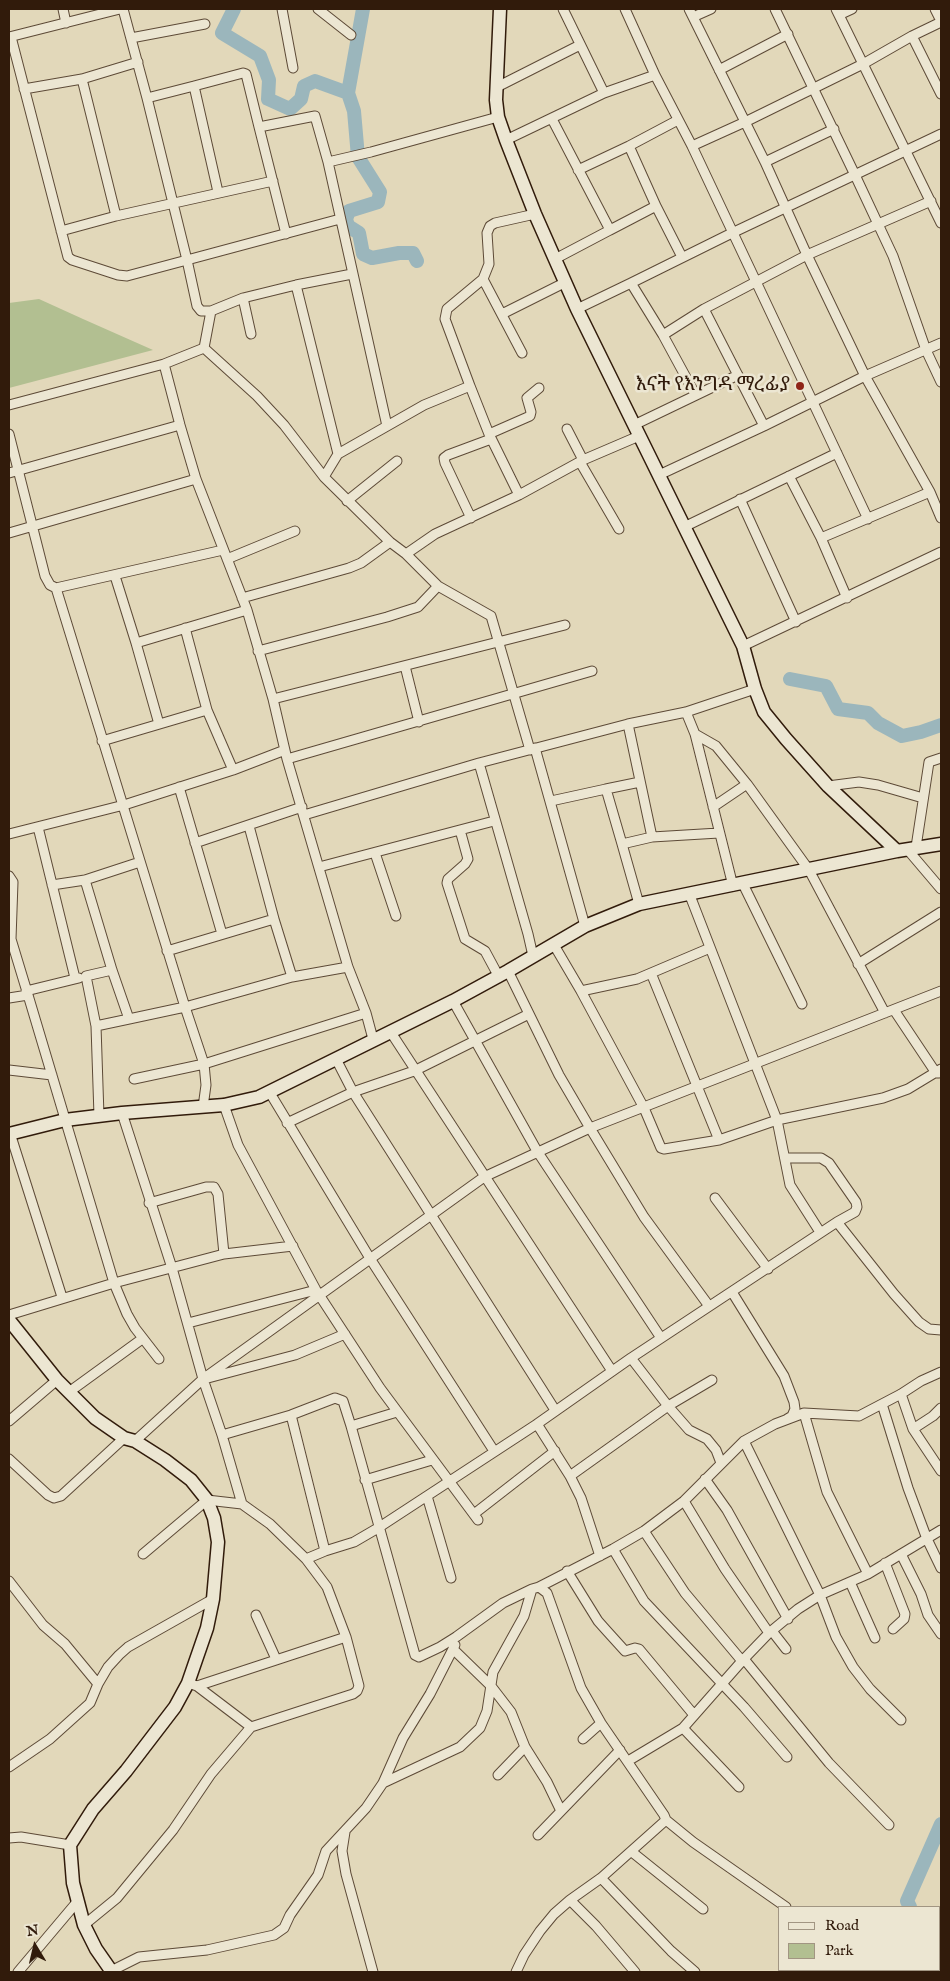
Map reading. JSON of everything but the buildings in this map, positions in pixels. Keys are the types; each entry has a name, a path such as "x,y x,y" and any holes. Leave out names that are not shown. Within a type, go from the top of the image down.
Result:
{"street":[{"path":"63,9 66,23"},
{"path":"340,219 286,234 187,260 136,274 118,275 72,260 68,257 10,37 122,9 148,98 174,204 187,260 197,306 201,311 212,311 242,298 352,274"},
{"path":"282,9 293,68"},
{"path":"318,9 351,35"},
{"path":"500,9 497,87 498,117 506,140 535,214 577,309 743,646 755,690 764,712 828,786 907,849 941,889"},
{"path":"563,9 604,93"},
{"path":"625,9 655,75 692,146 868,519"},
{"path":"711,9 691,13 765,162 865,376 930,492 941,518"},
{"path":"775,9 815,89 893,256 926,350 941,382"},
{"path":"852,9 837,12 941,223"},
{"path":"692,146 815,89 941,21 935,9"},
{"path":"131,38 205,24"},
{"path":"719,70 788,34"},
{"path":"912,36 941,94"},
{"path":"497,87 580,45"},
{"path":"24,89 82,79 138,62"},
{"path":"148,98 243,73 246,74 286,234"},
{"path":"506,140 604,93 655,75"},
{"path":"82,79 116,216"},
{"path":"194,86 218,192"},
{"path":"259,127 315,116 328,162 387,426"},
{"path":"328,162 498,117"},
{"path":"552,118 610,230"},
{"path":"578,170 678,120"},
{"path":"765,162 834,129"},
{"path":"577,309 941,134"},
{"path":"628,146 682,257"},
{"path":"61,231 116,216 273,181"},
{"path":"663,335 704,309 807,255 931,201"},
{"path":"555,259 656,206"},
{"path":"519,495 490,436 445,319 448,309 483,279 489,264 487,233 490,226 535,214"},
{"path":"483,279 522,353"},
{"path":"502,314 566,282"},
{"path":"631,283 663,335 695,394"},
{"path":"296,285 338,454"},
{"path":"242,298 251,334"},
{"path":"704,309 764,426"},
{"path":"204,348 212,311"},
{"path":"659,475 865,376 941,343"},
{"path":"9,405 164,364 204,348"},
{"path":"204,348 257,396 284,425 324,477 390,542 406,554 438,586 490,616 532,749 551,801 585,926"},
{"path":"164,364 196,479 222,550 247,610 273,700 286,755 348,966 366,1013 373,1039"},
{"path":"406,554 435,534 519,495 637,430 695,394 738,375"},
{"path":"324,477 338,454 424,405 470,386"},
{"path":"471,518 444,458 530,416 531,412 527,398 539,388"},
{"path":"13,472 180,425"},
{"path":"568,429 581,461 619,529"},
{"path":"9,434 13,472 32,526 45,576 50,585 56,588 222,550"},
{"path":"684,527 837,453"},
{"path":"347,501 397,461"},
{"path":"790,476 821,538 847,598"},
{"path":"9,533 196,479"},
{"path":"821,538 930,492"},
{"path":"740,499 796,622"},
{"path":"227,559 295,530"},
{"path":"242,598 349,568 361,563 390,542"},
{"path":"743,646 941,552"},
{"path":"114,576 136,643 159,724"},
{"path":"258,651 418,608 438,586"},
{"path":"56,588 102,741 124,805 167,950 204,1064 206,1085 203,1106"},
{"path":"136,643 247,610"},
{"path":"273,700 565,625"},
{"path":"185,628 208,710 233,770"},
{"path":"405,666 419,722"},
{"path":"9,834 124,805 233,770 419,722 592,671"},
{"path":"194,843 249,826 479,763 628,724 686,712 755,690"},
{"path":"102,741 208,710"},
{"path":"686,712 695,734 719,832 738,885 802,1004"},
{"path":"628,724 652,837"},
{"path":"554,945 644,1108 658,1143 664,1149 719,1140 777,1120 883,1098 908,1089 939,1072 889,1011 858,964 809,870 747,784 716,746 695,734"},
{"path":"907,849 923,798 929,762 941,758"},
{"path":"479,763 533,956"},
{"path":"551,801 640,782"},
{"path":"828,786 859,782 878,785 923,798"},
{"path":"713,807 747,784"},
{"path":"179,787 222,934"},
{"path":"606,789 639,904"},
{"path":"319,867 494,821"},
{"path":"249,826 274,920 292,977"},
{"path":"38,827 75,978"},
{"path":"460,830 468,859 465,864 448,878 447,884 465,939 486,951 503,974 529,1014 559,1075 644,1217 709,1306"},
{"path":"622,844 652,837 719,832"},
{"path":"62,1298 9,1133 65,1120 122,1113 224,1105 259,1098 373,1039 453,1001 585,926 639,904 907,849 941,844"},
{"path":"375,853 396,916"},
{"path":"52,885 85,880 140,862"},
{"path":"9,876 13,882 11,939 114,1282 127,1314 142,1338 159,1359"},
{"path":"85,880 129,1020"},
{"path":"689,893 777,1120 790,1185 820,1232"},
{"path":"858,964 941,912"},
{"path":"167,950 274,920"},
{"path":"581,991 637,978 710,948"},
{"path":"96,1026 185,1007 292,977 348,966"},
{"path":"9,998 75,978 112,970"},
{"path":"650,973 719,1140"},
{"path":"86,976 96,1026 99,1116"},
{"path":"9,1459 48,1495 54,1498 61,1496 203,1379 318,1293 371,1260 484,1177 590,1128 941,991"},
{"path":"453,1001 538,1151 661,1338"},
{"path":"134,1079 204,1064 366,1013"},
{"path":"287,1123 353,1092 414,1072 529,1014"},
{"path":"390,1031 414,1072 612,1371"},
{"path":"336,1059 353,1092 555,1410"},
{"path":"9,1070 52,1075"},
{"path":"270,1093 371,1260 494,1451"},
{"path":"224,1105 238,1146 318,1293 397,1412 476,1517 555,1451"},
{"path":"122,1113 149,1203 172,1268 203,1379 242,1504"},
{"path":"306,1559 354,1542 378,1528 537,1424 631,1358 768,1269 820,1232 855,1212 856,1202 829,1163 821,1158 786,1158"},
{"path":"149,1203 206,1187 214,1187 218,1194 224,1254"},
{"path":"715,1198 768,1269"},
{"path":"837,1222 894,1294 919,1322 929,1329 941,1330"},
{"path":"9,1315 114,1282 224,1254 293,1246"},
{"path":"732,1292 779,1366 788,1386 795,1409 792,1416 784,1421"},
{"path":"188,1323 318,1293"},
{"path":"9,1320 58,1380 96,1418 191,1480 207,1500 214,1518 218,1542 213,1600 192,1685 126,1771 93,1809 70,1845 73,1883 84,1925 96,1949 112,1972 139,1957 207,1950 274,1935 284,1928 290,1915 318,1875 326,1851 366,1808 383,1782 403,1738 454,1650 456,1637"},
{"path":"203,1379 294,1355 345,1334"},
{"path":"69,1392 142,1338"},
{"path":"631,1358 689,1430 707,1439 716,1450 721,1463"},
{"path":"222,1435 291,1415 335,1398 342,1401 351,1426 415,1655 419,1657 456,1637 503,1603 600,1556 644,1531 684,1501 744,1441 804,1413 859,1416 921,1381 941,1372"},
{"path":"9,1421 58,1380"},
{"path":"570,1476 668,1406 712,1380"},
{"path":"901,1394 913,1429 941,1471"},
{"path":"882,1404 908,1488 927,1539 941,1568"},
{"path":"913,1429 933,1416 941,1408"},
{"path":"351,1426 397,1412"},
{"path":"804,1413 834,1510 868,1574"},
{"path":"291,1415 325,1551"},
{"path":"537,1424 570,1476 589,1518 600,1556"},
{"path":"744,1441 820,1595 836,1637 853,1667 870,1689 901,1720"},
{"path":"365,1480 432,1460"},
{"path":"705,1479 727,1510 788,1618"},
{"path":"427,1496 451,1578"},
{"path":"84,1925 117,1898 172,1830 211,1774 251,1727 312,1709 358,1691 359,1686 346,1637 327,1588 306,1559 270,1524 242,1504 207,1500 143,1554"},
{"path":"684,1501 725,1569 771,1632 786,1649"},
{"path":"628,1761 683,1728 743,1660 798,1609 820,1595 868,1574 941,1530"},
{"path":"644,1531 685,1593 830,1764 889,1825"},
{"path":"613,1549 644,1600 744,1707 787,1757"},
{"path":"900,1554 918,1588 928,1615 941,1634"},
{"path":"885,1563 905,1616 893,1630"},
{"path":"567,1571 598,1621 625,1651 639,1649 694,1715"},
{"path":"9,1581 43,1625 65,1644 98,1684"},
{"path":"850,1582 875,1638"},
{"path":"383,1782 460,1747 480,1728 487,1711 493,1672 524,1616 536,1588"},
{"path":"536,1588 547,1593 581,1688 666,1820 702,1848 785,1906"},
{"path":"9,1767 50,1740 90,1703 108,1667 128,1647 213,1600"},
{"path":"256,1615 276,1659"},
{"path":"192,1685 346,1637"},
{"path":"454,1650 491,1686 511,1712 525,1747 547,1782 561,1811"},
{"path":"192,1685 251,1727"},
{"path":"583,1739 602,1723"},
{"path":"683,1728 739,1786"},
{"path":"498,1776 525,1747"},
{"path":"538,1835 620,1750"},
{"path":"516,1972 524,1955 554,1914 632,1852 666,1820"},
{"path":"345,1832 342,1851 346,1874 373,1972"},
{"path":"9,1838 21,1836 70,1845"},
{"path":"632,1852 703,1909"},
{"path":"601,1878 671,1951 695,1972"},
{"path":"570,1900 596,1926 635,1972"},
{"path":"18,1972 77,1902"}],"green space":[{"path":"39,299 153,350 9,388 9,303"}],"waterway":[{"path":"234,9 222,33 260,56 269,80 268,99 290,109 301,99 304,86 315,81 348,93 354,111 358,157 380,192 378,202 349,211 346,219 348,226 359,233 363,254 372,258 399,253 413,253 417,261"},
{"path":"348,93 363,9"},
{"path":"790,679 826,686 838,709 868,713 878,723 902,736 941,725"},
{"path":"910,1906 907,1901 941,1824"}],"place":[{"name":"እናት የእንግዳ ማረፊያ","path":"800,386"}]}
